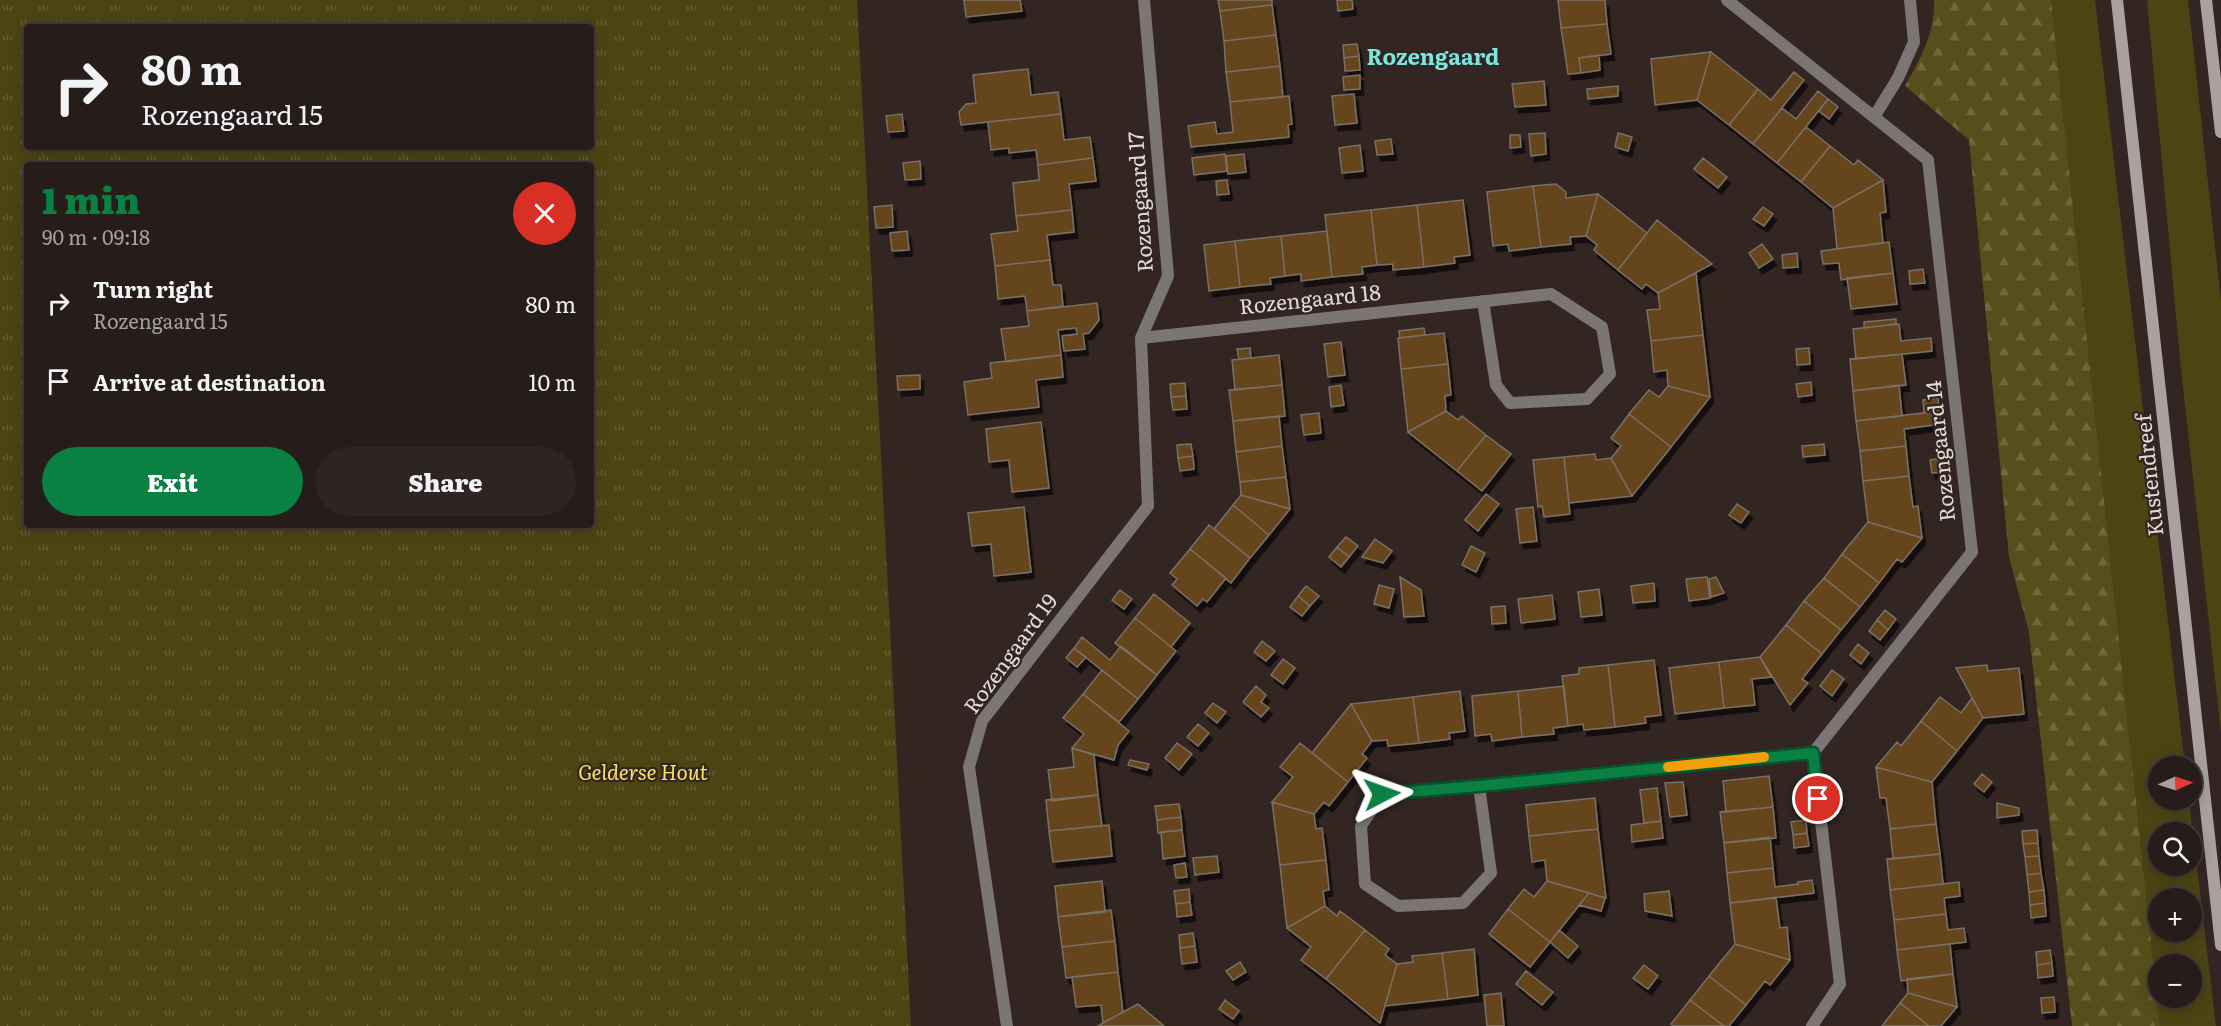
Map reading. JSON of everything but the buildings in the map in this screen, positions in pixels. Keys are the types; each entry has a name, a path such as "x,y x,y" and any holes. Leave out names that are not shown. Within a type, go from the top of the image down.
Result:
{"main road":[{"name":"Kustendreef","path":"2117,0 2221,945"},
{"path":"2206,0 2221,132"}],"street":[{"name":"Rozengaard 17","path":"1144,0 1168,276 1141,338 1148,506"},
{"name":"Rozengaard 14","path":"1727,0 1928,160 1972,552 1813,753"},
{"path":"1874,117 1898,78 1914,42 1910,0"},
{"name":"Rozengaard 18","path":"1141,338 1484,301 1551,294 1602,327 1610,374 1587,399 1510,403 1496,385 1484,301"},
{"name":"Rozengaard 19","path":"1007,1026 969,767 982,721 1148,506"},
{"path":"1479,786 1491,873 1463,903 1398,906 1365,884 1361,826 1382,794 1813,753 1840,984 1812,1026"}],"green space":[{"name":"Gelderse Hout","path":"0,0 857,0 911,1026 0,1026"},
{"path":"1934,0 2051,0 2148,913 2148,942 2151,942 2152,954 2148,954 2148,1008 2158,1008 2160,1026 2072,1026 2029,632 2009,557 1969,140 1905,86 1921,55 1934,12"},
{"path":"2051,0 2095,0 2184,756 2148,756 2148,810 2190,810 2192,822 2148,822 2148,876 2198,876 2200,888 2148,888 2148,913"},
{"path":"2147,0 2188,0 2221,301 2221,733 2180,359"},
{"path":"2202,909 2216,1026 2160,1026 2158,1008 2202,1008 2202,954 2152,954 2151,942 2202,942"}],"slow traffic":[{"path":"1668,767 1764,757"}],"district":[{"name":"Rozengaard","path":"1433,57"}],"route":[{"path":"1382,794 1813,753 1818,799"}]}
